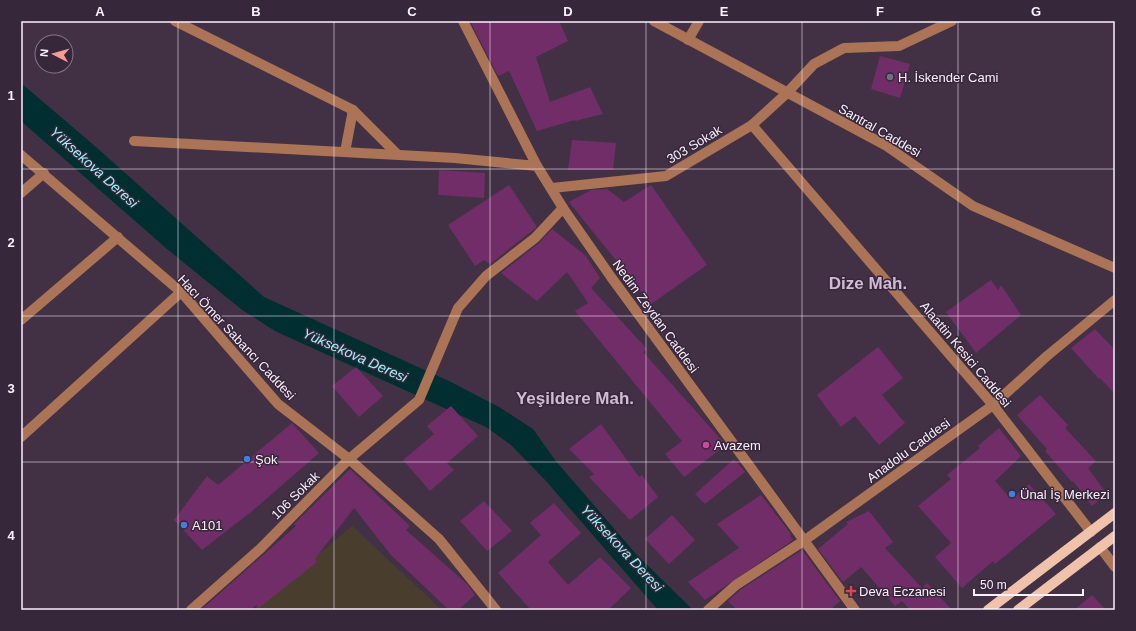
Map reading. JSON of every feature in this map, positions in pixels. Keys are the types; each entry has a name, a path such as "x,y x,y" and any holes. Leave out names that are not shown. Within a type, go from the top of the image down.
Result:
{"main road":[{"path":"988,610 1115,513"},
{"path":"1018,610 1115,536"}],"street":[{"path":"175,21 353,110 397,154"},
{"name":"Nedim Zeydan Caddesi","path":"463,21 537,166 563,208 611,278 856,610"},
{"name":"Santral Caddesi","path":"654,21 885,146 973,206 1115,268"},
{"path":"688,40 699,21"},
{"name":"303 Sokak","path":"552,188 666,176 752,125 787,93 814,64 844,48 899,46 952,21"},
{"path":"345,152 353,110"},
{"name":"Alaattin Kesici Caddesi","path":"752,125 993,405 1091,532"},
{"path":"134,141 397,154 537,166"},
{"name":"Hacı Ömer Sabancı Caddesi","path":"21,155 44,173 181,292 278,404 349,459 438,539 496,610"},
{"path":"21,193 44,173"},
{"name":"106 Sokak","path":"191,610 260,548 349,459 418,400 458,308 486,276 536,238 563,208"},
{"path":"21,320 118,237"},
{"path":"21,438 181,292"},
{"name":"Anadolu Caddesi","path":"708,610 736,585 805,540 993,405 1047,356 1115,300"},
{"path":"1100,547 1115,567"}],"shaded area":[{"path":"352,526 442,610 253,610"}],"water":[{"name":"Yüksekova Deresi","path":"21,83 96,147 264,297 451,382 499,407 533,429 555,460 636,554 693,610 658,610 546,481 511,445 486,427 275,331 241,309 167,249 21,121"}],"building":[{"path":"470,21 559,21 568,41 536,57 550,102 590,87 603,114 537,131 509,71 498,76"},
{"name":"H. İskender Cami","path":"880,56 910,64 900,98 871,89"},
{"path":"572,140 616,143 613,170 568,170"},
{"path":"439,170 485,173 484,198 438,195"},
{"path":"509,185 537,227 490,264 484,260 475,266 448,225"},
{"path":"651,185 707,265 651,304 569,202 591,190 607,189 624,202"},
{"path":"552,229 586,256 600,278 591,288 647,349 643,352 726,445 684,477 665,454 682,441 575,311 588,303 567,272 537,301 501,273 539,243"},
{"path":"991,280 998,290 1001,285 1021,315 976,353 946,312"},
{"path":"1095,329 1115,350 1115,394 1071,348"},
{"path":"878,347 903,378 882,395 905,423 879,445 855,416 841,427 817,395"},
{"path":"356,367 383,396 359,417 332,386"},
{"path":"1040,395 1068,425 1065,428 1096,461 1088,468 1107,494 1092,506 1073,481 1072,482 1045,451 1047,449 1017,415"},
{"path":"451,406 478,436 447,463 454,470 430,491 403,460 434,434 427,426"},
{"path":"292,423 319,453 251,512 202,550 174,520 207,476 218,485"},
{"path":"601,424 639,477 642,475 658,497 630,520 589,477 594,474 569,449"},
{"path":"999,428 1021,456 995,481 1011,499 1029,484 1056,514 995,564 993,561 962,588 935,557 951,543 918,506 951,479 947,475 980,448 978,446"},
{"path":"734,459 745,472 705,504 695,494"},
{"path":"350,469 410,526 406,530 467,584 475,595 458,610 449,610 391,555 354,508 315,559 317,562 259,608 256,605 250,610 201,610 296,526 294,524"},
{"path":"761,495 791,534 790,536 793,540 705,600 688,582 739,548 717,524"},
{"path":"484,501 512,531 487,551 460,521"},
{"path":"554,503 581,533 548,562 568,585 600,557 631,588 608,610 531,610 498,573 541,535 530,523"},
{"path":"869,511 893,542 885,548 922,588 927,583 952,610 910,610 902,601 895,606 861,567 843,582 818,549 848,524 846,522"},
{"path":"672,515 695,540 669,564 645,539"},
{"path":"802,550 840,601 830,610 737,610 728,601 740,590"},
{"path":"1092,595 1106,610 1074,610"}],"place":[{"name":"H. İskender Cami","path":"890,77"},
{"name":"Avazem","path":"706,445"},
{"name":"Şok","path":"247,459"},
{"name":"Ünal İş Merkezi","path":"1012,494"},
{"name":"A101","path":"184,525"},
{"name":"Deva Eczanesi","path":"851,591"}],"district":[{"name":"Dize Mah.","path":"868,283"},
{"name":"Yeşildere Mah.","path":"575,398"}]}
